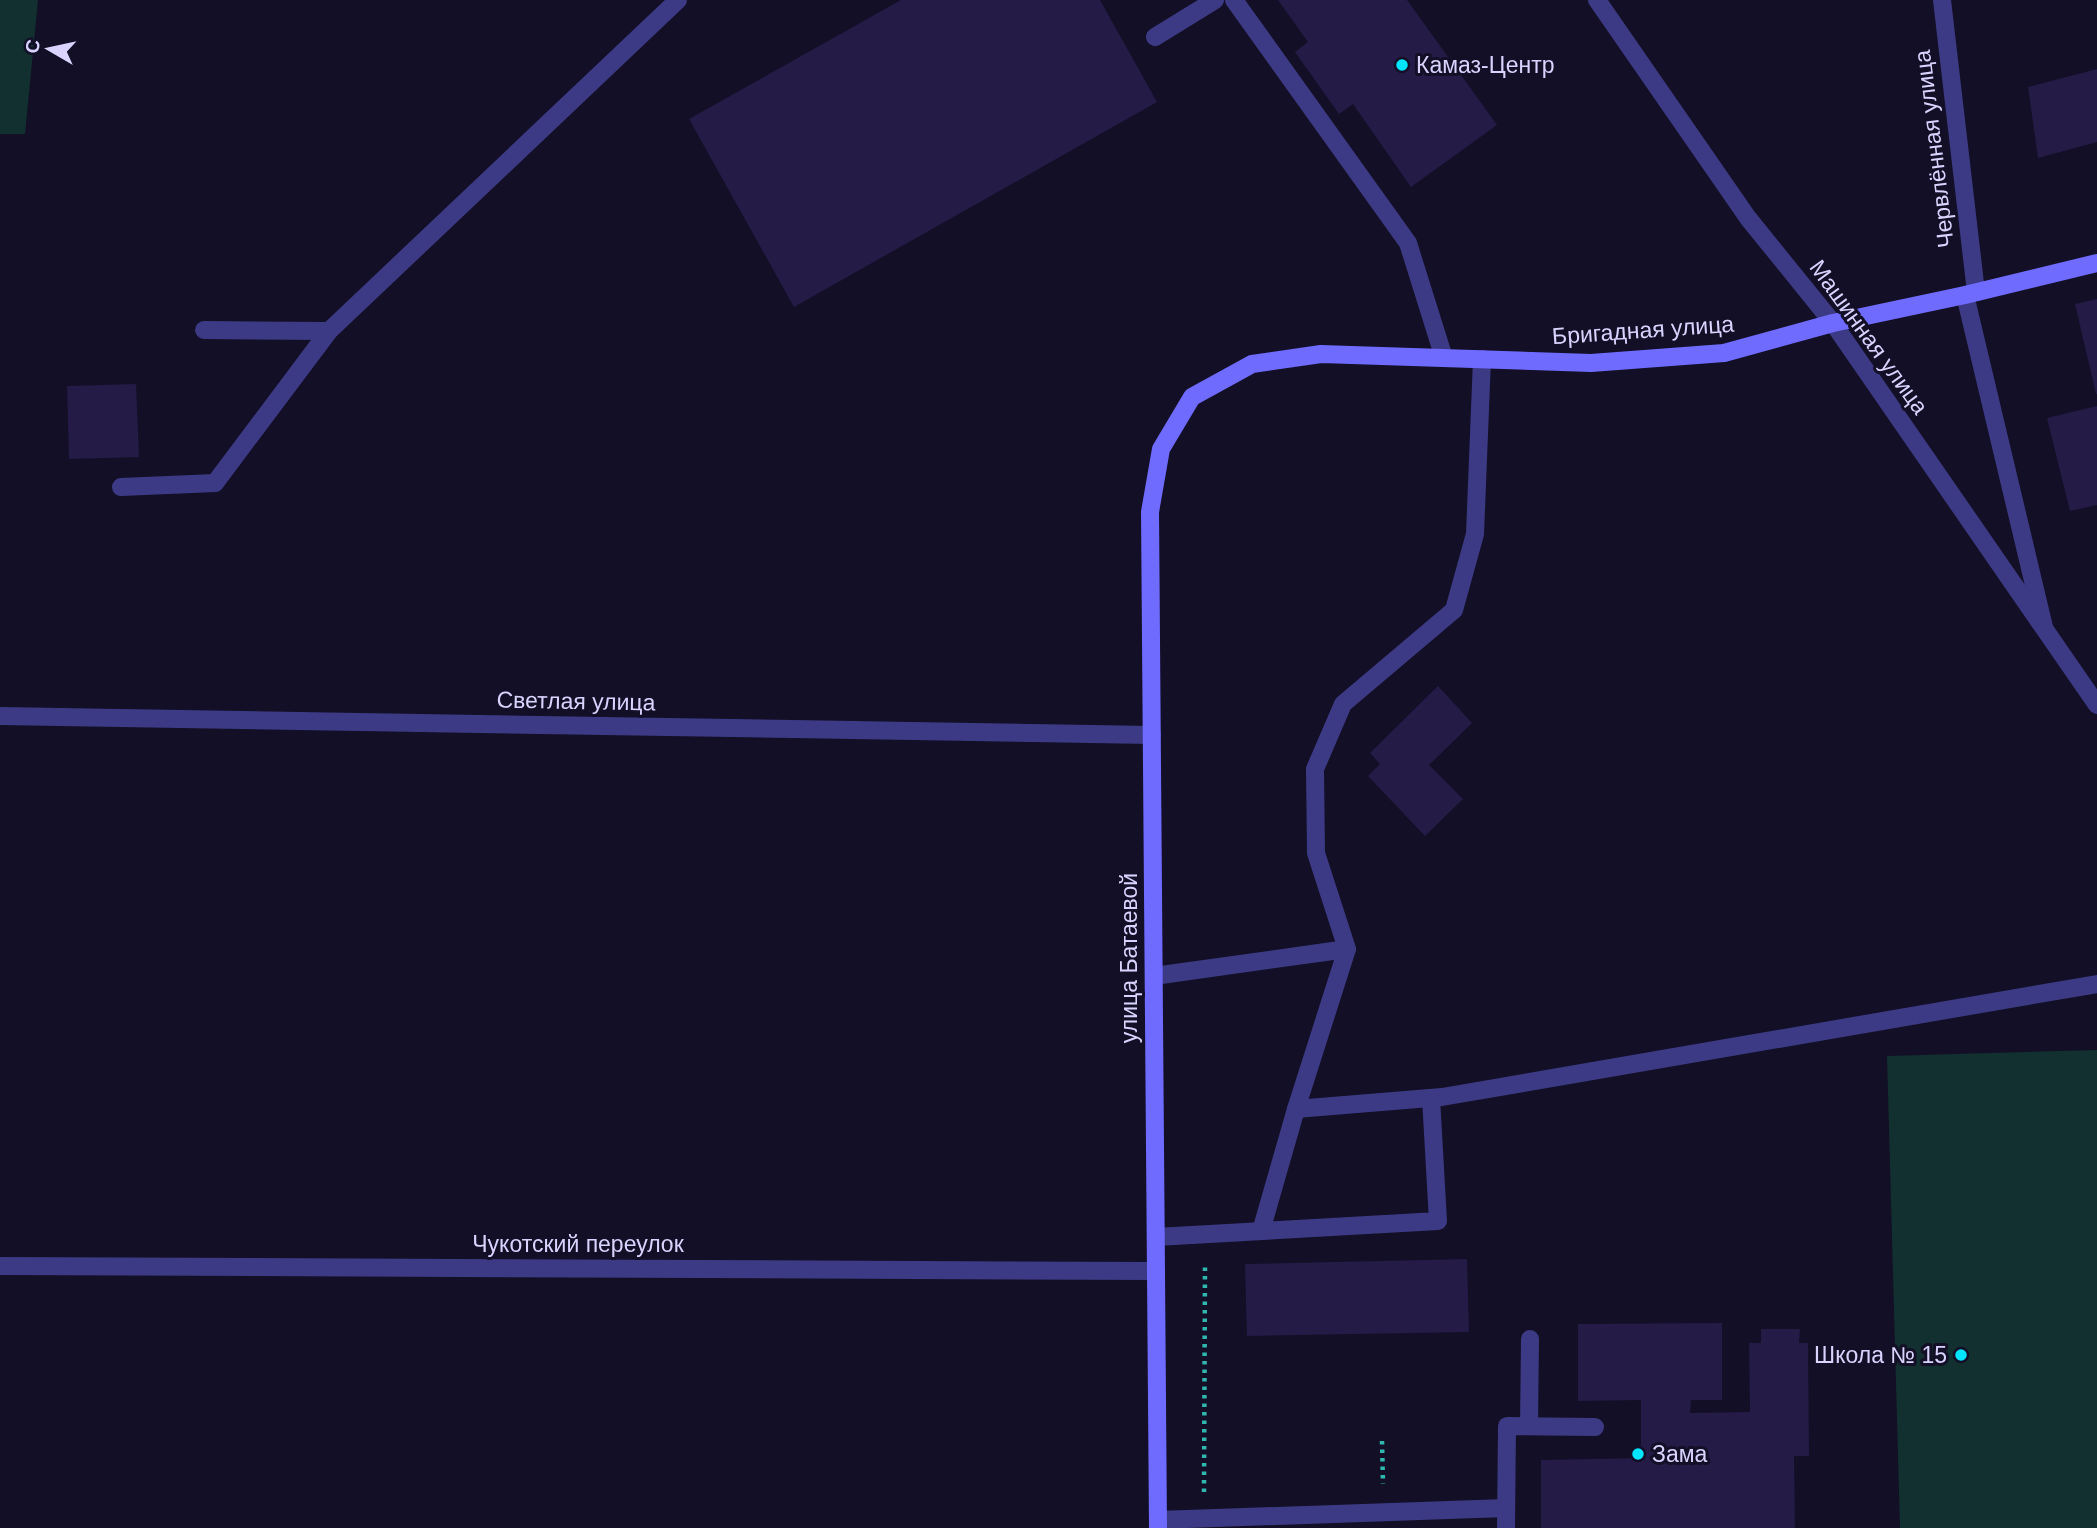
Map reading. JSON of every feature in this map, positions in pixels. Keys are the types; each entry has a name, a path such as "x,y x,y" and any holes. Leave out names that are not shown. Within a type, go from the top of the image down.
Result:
{"main road":[{"name":"Бригадная улица","path":"1192,397 1252,364 1321,354 1591,363 1724,353 1833,323 1971,294 2097,263"},
{"name":"улица Батаевой","path":"1158,1524 1150,512 1161,449 1192,397"}],"street":[{"path":"121,487 215,483 329,331 678,0"},
{"path":"1155,37 1215,0"},
{"path":"1234,0 1408,243 1444,358"},
{"name":"Машинная улица","path":"1597,0 1748,218 1833,323 2097,705"},
{"name":"Червлённая улица","path":"1941,0 1971,294 2044,627"},
{"path":"204,330 329,331"},
{"path":"1261,1231 1296,1109 1347,949 1315,853 1315,769 1343,704 1454,610 1475,534 1482,359"},
{"name":"Светлая улица","path":"0,716 1152,735"},
{"path":"1154,976 1347,949"},
{"path":"1296,1109 1431,1098 2097,984"},
{"path":"1156,1237 1438,1221 1431,1098"},
{"name":"Чукотский переулок","path":"0,1266 1156,1271"},
{"path":"1529,1426 1530,1339"},
{"path":"1506,1528 1507,1426 1595,1427"},
{"path":"1158,1524 1205,1518 1506,1508"}],"path":[{"path":"1205,1234 1205,1518"},
{"path":"1382,1441 1384,1513"}],"green space":[{"path":"0,0 38,0 25,134 0,134"},
{"name":"Школа № 15","path":"2097,1050 2097,1528 1900,1528 1887,1056"}],"building":[{"path":"901,0 1100,0 1157,102 794,307 689,119"},
{"path":"1278,0 1407,0 1497,125 1411,187 1353,104 1339,114 1295,52 1308,42"},
{"path":"2097,69 2097,142 2038,158 2028,87"},
{"path":"2097,299 2097,394 2096,394 2075,304"},
{"path":"136,384 139,457 69,459 67,386"},
{"path":"2097,406 2097,505 2070,511 2047,418"},
{"path":"1438,686 1472,723 1429,765 1463,799 1425,836 1368,776 1380,764 1370,753"},
{"path":"1467,1259 1469,1332 1247,1336 1245,1264"},
{"path":"1722,1323 1722,1400 1691,1400 1690,1413 1750,1412 1749,1343 1761,1343 1761,1329 1800,1329 1799,1343 1808,1343 1809,1456 1794,1456 1795,1528 1541,1528 1541,1460 1641,1458 1641,1400 1578,1401 1578,1324"}],"place":[{"name":"Камаз-Центр","path":"1402,65"},
{"name":"Школа № 15","path":"1961,1355"},
{"name":"Зама","path":"1638,1454"}]}
